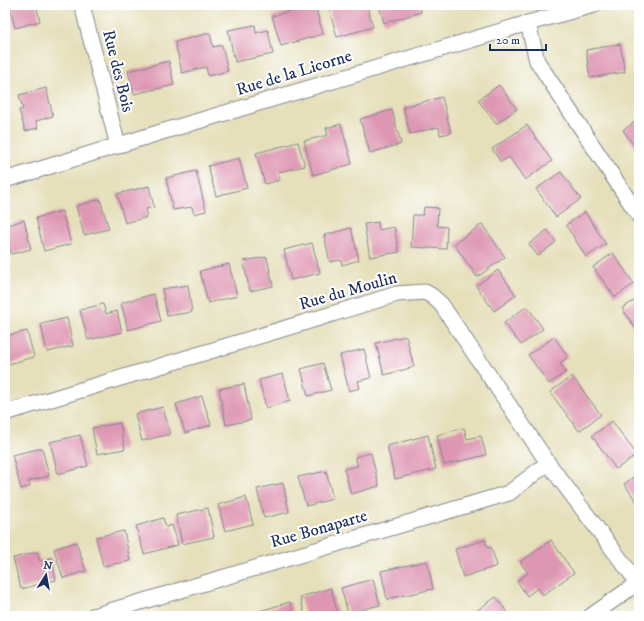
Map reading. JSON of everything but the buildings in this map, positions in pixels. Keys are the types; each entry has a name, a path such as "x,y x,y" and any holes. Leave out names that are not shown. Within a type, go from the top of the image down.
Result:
{"street":[{"name":"Rue des Bois","path":"82,5 118,146"},
{"name":"Rue de la Licorne","path":"5,180 528,23 594,5"},
{"path":"528,23 537,61 639,216"},
{"name":"Rue du Moulin","path":"5,413 397,294 424,292 432,296 441,304 548,463 638,583"},
{"name":"Rue Bonaparte","path":"93,616 509,493 548,463"},
{"path":"591,616 638,583"}]}
